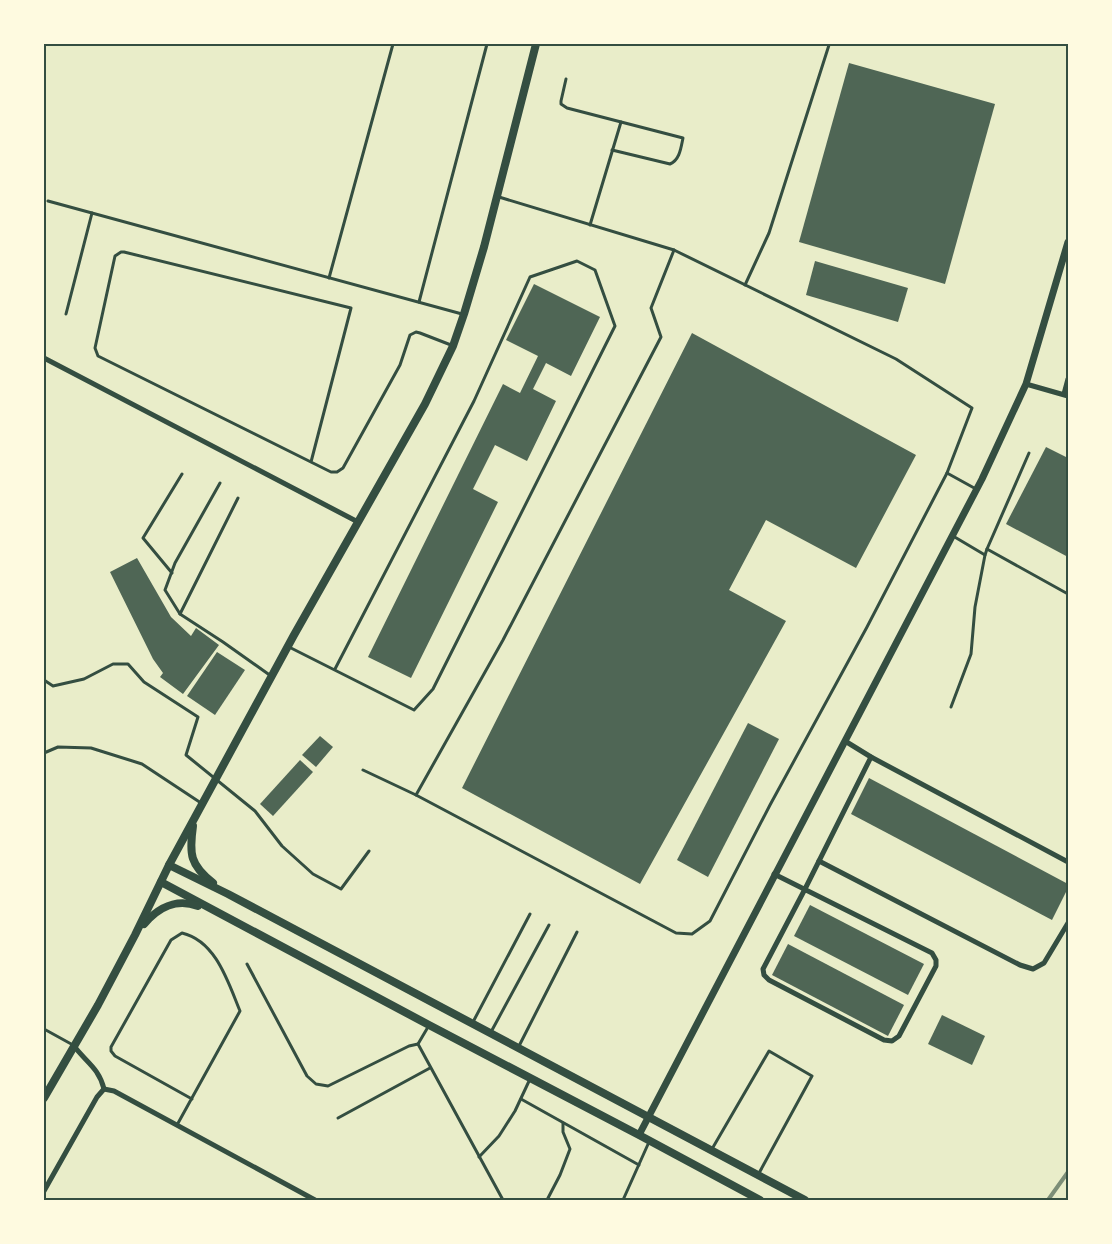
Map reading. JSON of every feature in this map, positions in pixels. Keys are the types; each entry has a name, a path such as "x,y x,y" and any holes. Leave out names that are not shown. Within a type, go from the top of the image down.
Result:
{"main road":[{"path":"44,1098 135,935 169,865 288,646 425,404 453,346 497,196 536,44"},
{"path":"194,820 190,844 193,861 200,873 228,894"},
{"path":"169,865 228,894 805,1200"},
{"path":"161,882 760,1200"},
{"path":"135,935 151,916 167,906 181,902 192,903 224,915"}],"street":[{"path":"639,1135 976,489 1026,384 1068,242"},
{"path":"44,358 358,522"},
{"path":"1026,384 1066,395 1068,379"},
{"path":"845,741 1068,862"},
{"path":"774,874 805,890 932,953 936,966 899,1036 892,1041 884,1040 769,980 764,975 763,969 805,890 871,757"},
{"path":"819,861 1020,965 1033,969 1044,963 1068,923"},
{"path":"74,1046 96,1070 104,1089"},
{"path":"104,1089 114,1091 315,1200"},
{"path":"44,1191 97,1097 104,1089"}],"lane":[{"path":"329,278 393,44"},
{"path":"419,302 487,44"},
{"path":"745,285 769,233 829,45"},
{"path":"566,79 561,97 561,104 564,107 683,138 677,158 670,165 612,150"},
{"path":"590,225 621,122"},
{"path":"363,770 416,795 676,933 692,934 710,921 867,627 947,473 972,408 896,359 674,250 497,196"},
{"path":"48,201 464,314"},
{"path":"66,314 92,213"},
{"path":"416,795 503,640 661,337 651,308 674,250"},
{"path":"311,462 351,308 124,252 115,256 95,348 98,356 311,462 334,472 343,468 400,365 410,335 420,333 453,346"},
{"path":"288,646 414,710 433,689 615,326 595,270 577,261 530,277 474,401 335,669"},
{"path":"951,707 971,654 975,607 985,555 1029,453"},
{"path":"947,473 976,489"},
{"path":"172,573 143,538 182,474"},
{"path":"220,483 175,563 165,590 180,614 273,677"},
{"path":"180,614 238,498"},
{"path":"952,535 985,555"},
{"path":"987,549 1068,594"},
{"path":"44,680 53,686 84,679 113,664 128,664 144,682 198,717 186,755 255,811 282,846 314,874 341,889 369,851"},
{"path":"44,753 58,747 91,748 142,764 203,804"},
{"path":"472,1023 530,914"},
{"path":"490,1033 549,925"},
{"path":"518,1048 577,932"},
{"path":"177,1125 192,1099 240,1011 217,960 191,935 182,933 171,940 111,1047 111,1051 115,1056 192,1099"},
{"path":"248,964 307,1076 316,1084 328,1086 409,1046 418,1044 429,1025"},
{"path":"44,1029 74,1046"},
{"path":"418,1044 503,1200"},
{"path":"712,1151 769,1051 812,1076 758,1175"},
{"path":"338,1118 430,1068"},
{"path":"479,1157 499,1136 531,1078"},
{"path":"521,1099 639,1165"},
{"path":"547,1200 570,1149 563,1132 563,1123"},
{"path":"623,1200 649,1141"}],"building":[{"path":"849,63 995,104 945,284 799,242"},
{"path":"815,261 908,288 898,322 806,295"},
{"path":"534,284 600,317 571,376 546,363 533,389 556,401 527,461 495,445 473,489 498,502 411,678 368,657 503,384 520,393 538,356 506,340"},
{"path":"692,333 916,455 856,568 766,520 729,590 786,621 640,884 462,788"},
{"path":"1046,447 1068,458 1068,557 1006,524"},
{"path":"137,558 171,617 191,636 196,628 219,645 183,694 160,677 163,673 153,659 110,572"},
{"path":"217,652 245,670 215,715 187,696"},
{"path":"748,723 779,739 708,877 677,860"},
{"path":"320,736 333,747 316,767 302,755"},
{"path":"300,760 313,772 273,816 260,804"},
{"path":"869,778 1068,884 1052,920 851,814"},
{"path":"810,905 924,964 908,995 794,936"},
{"path":"788,944 904,1005 888,1036 772,975"},
{"path":"942,1015 985,1036 972,1065 928,1044"}],"railway":[{"path":"1048,1200 1068,1172"}]}
